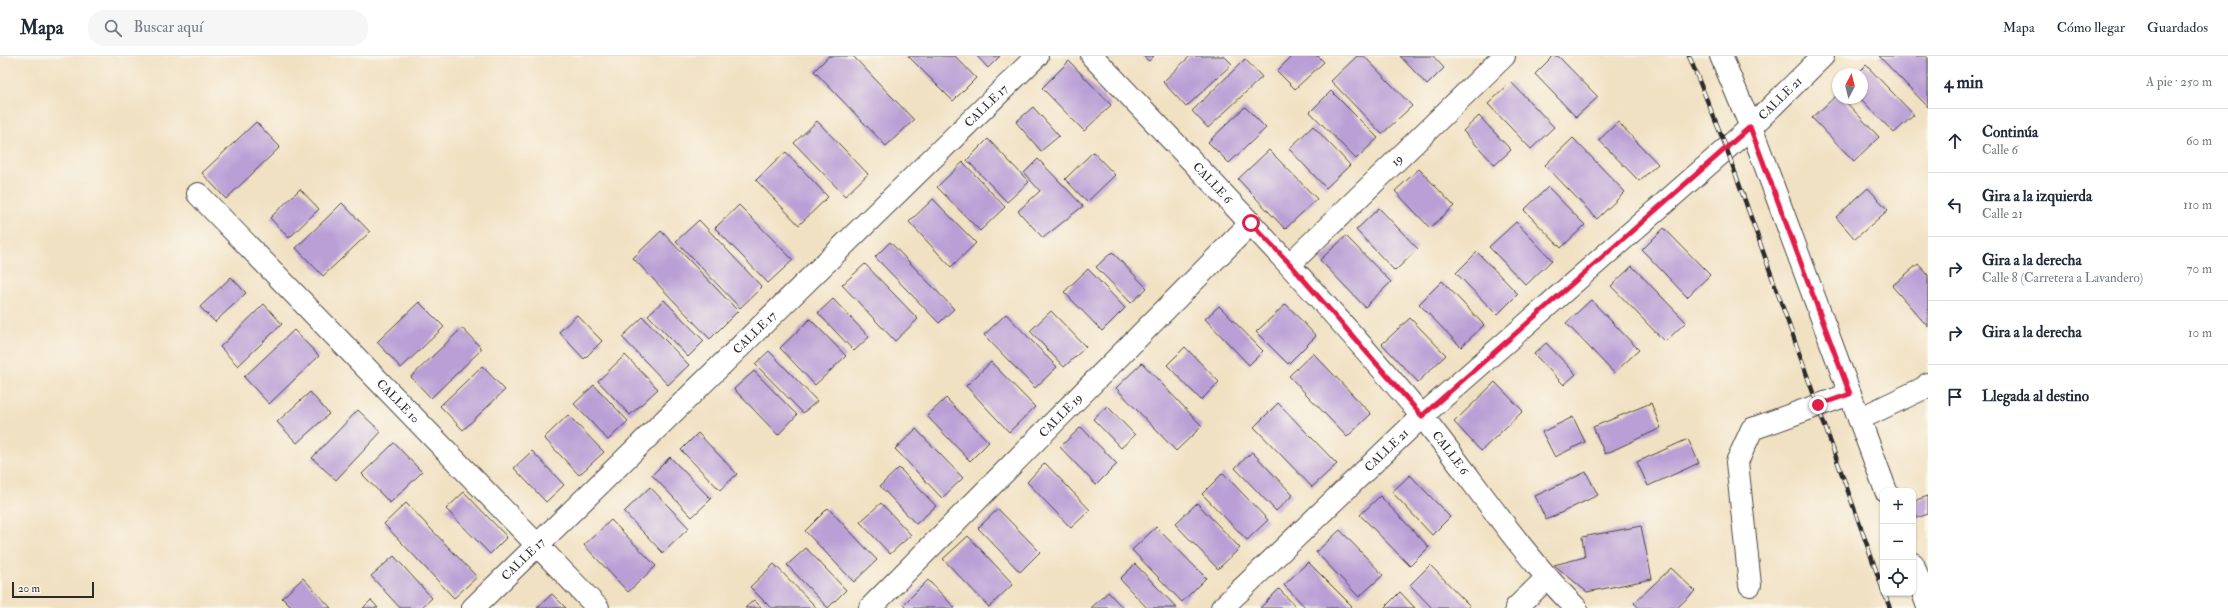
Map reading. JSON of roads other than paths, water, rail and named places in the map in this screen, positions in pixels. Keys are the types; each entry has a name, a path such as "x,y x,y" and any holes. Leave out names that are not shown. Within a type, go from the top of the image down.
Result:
{"street":[{"name":"CALLE 17","path":"473,608 1037,56"},
{"name":"CALLE 6","path":"1092,56 1290,264 1422,416 1546,579 1576,608"},
{"name":"19","path":"1290,264 1504,56"},
{"path":"1721,56 1750,127 1885,488"},
{"name":"CALLE 21","path":"1222,608 1422,416 1750,127 1823,56"},
{"name":"CALLE 10","path":"198,194 539,545 598,608"},
{"name":"CALLE 19","path":"870,608 1251,223"},
{"path":"1859,419 1924,388 1928,384"},
{"path":"1750,585 1737,462 1752,429 1850,394"},
{"path":"1916,573 1928,607"},
{"path":"1516,608 1546,579"}],"railway":[{"path":"1689,56 1726,147 1880,582"},
{"path":"1885,596 1890,608"}]}
